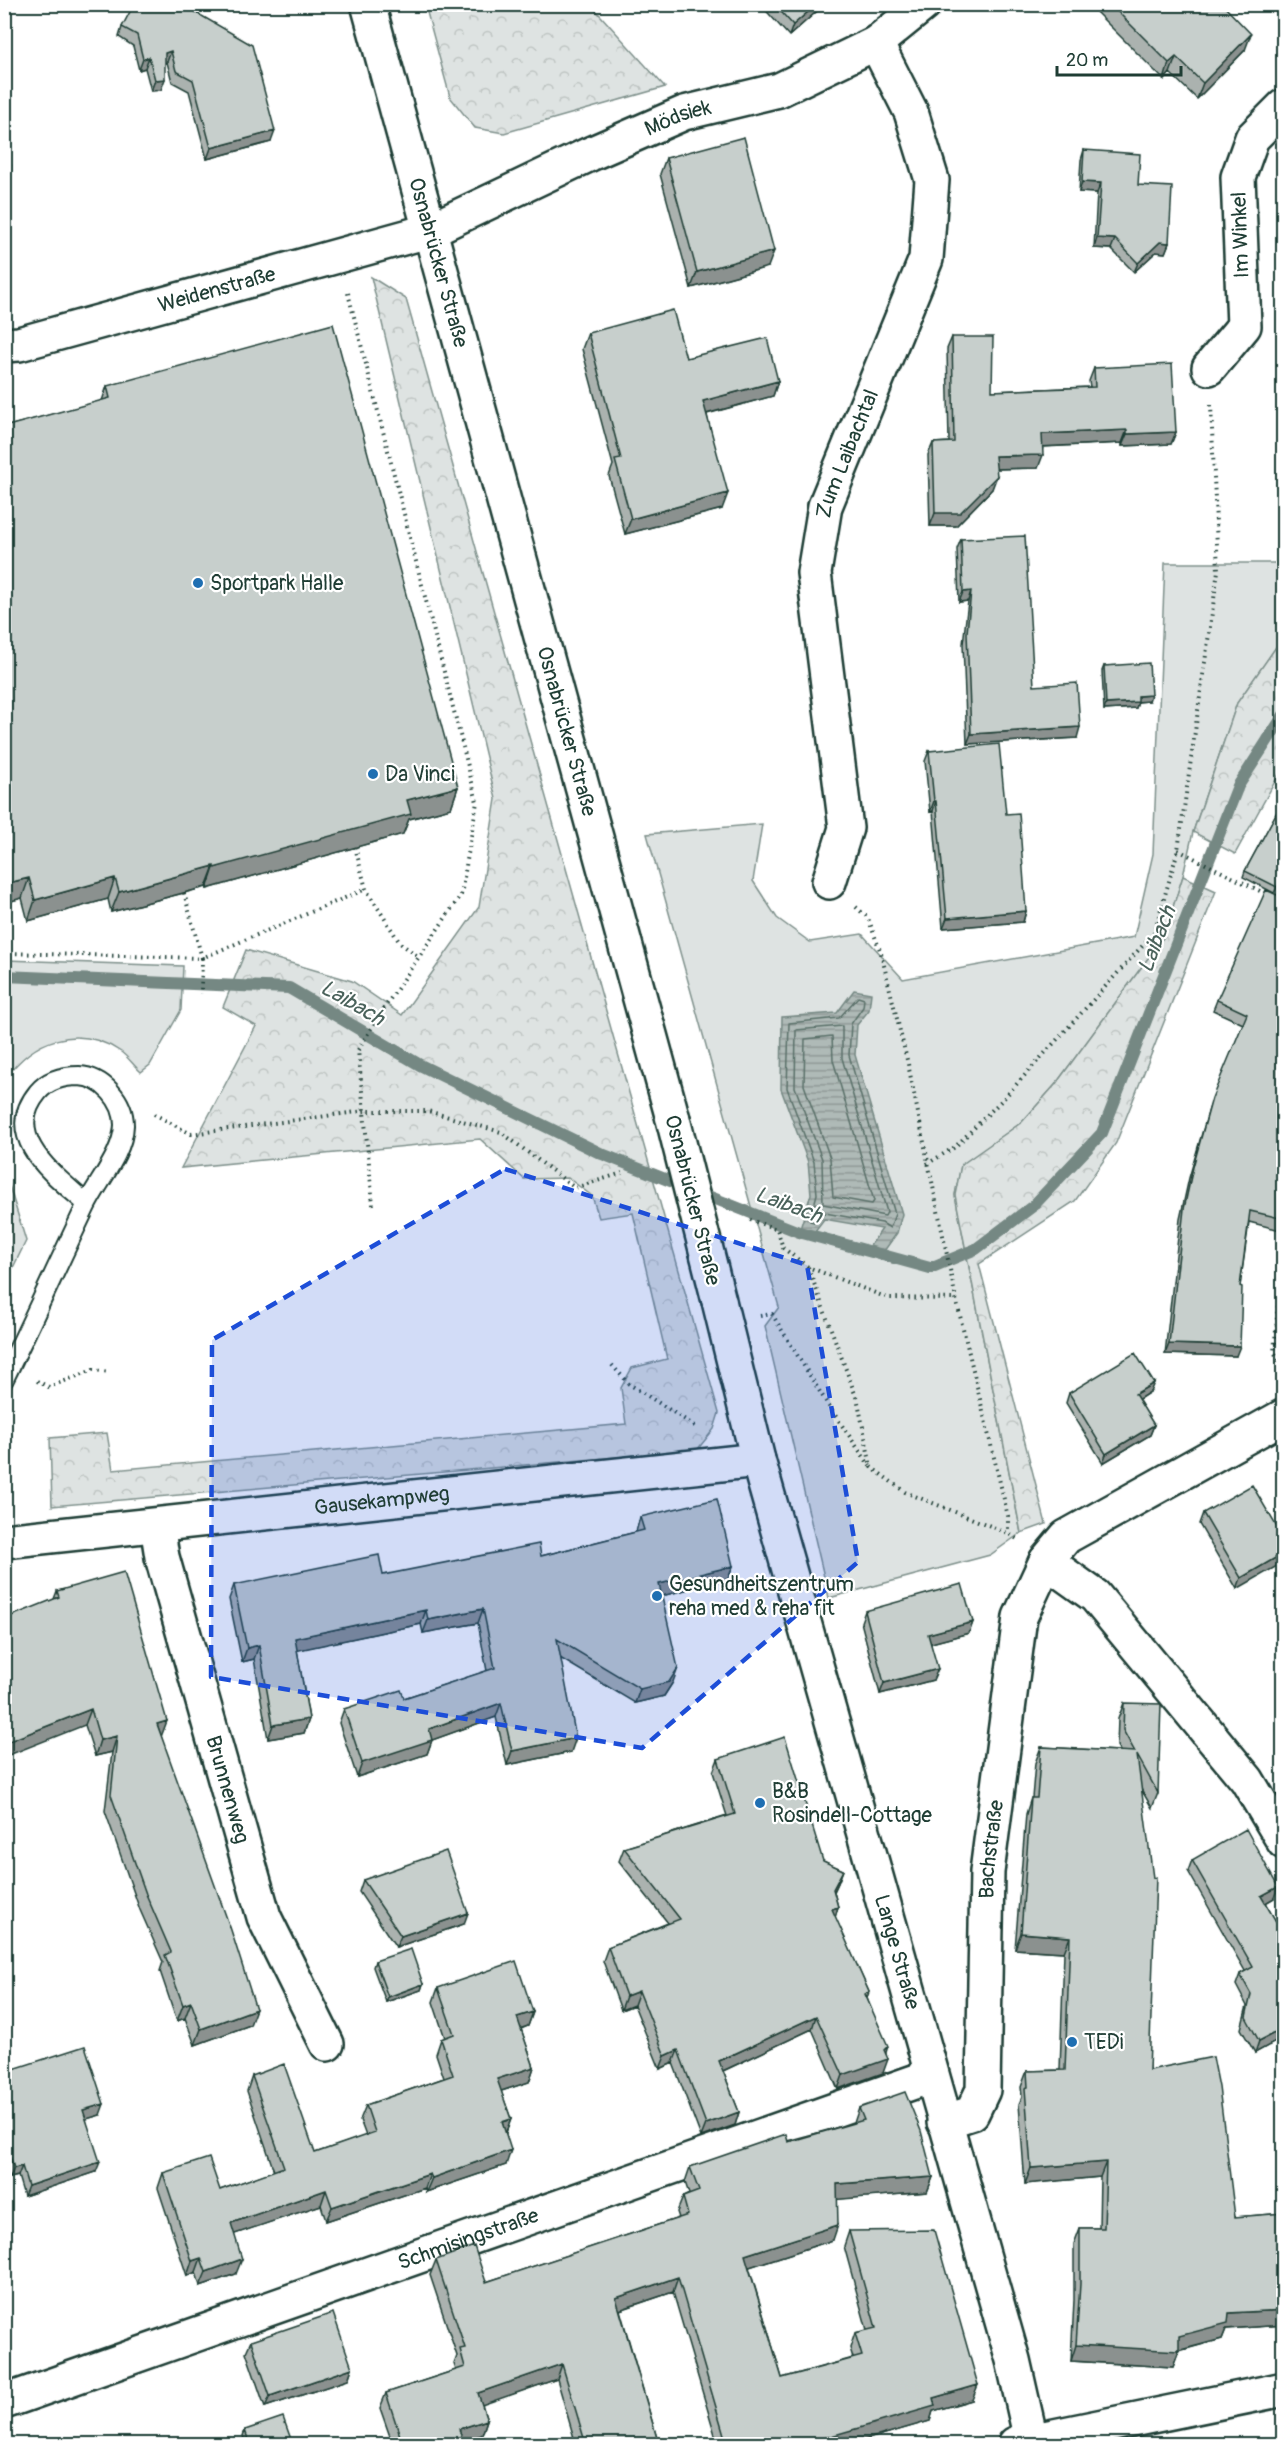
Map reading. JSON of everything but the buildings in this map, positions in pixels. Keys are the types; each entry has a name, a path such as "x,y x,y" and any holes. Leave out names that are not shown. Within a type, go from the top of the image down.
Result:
{"street":[{"name":"Osnabrücker Straße","path":"368,4 428,231 673,1119 758,1460"},
{"name":"Mödsiek","path":"428,231 590,154 684,113 779,90 876,43 924,4"},
{"name":"Zum Laibachtal","path":"829,882 846,828 814,573 825,506 926,259 932,180 911,112 876,43"},
{"name":"Im Winkel","path":"1209,368 1244,326 1238,177 1252,138 1284,106"},
{"name":"Weidenstraße","path":"4,345 19,344 428,231"},
{"name":"Bachstraße","path":"944,2122 972,2113 983,2090 987,1872 1020,1617 1047,1561 1066,1537 1284,1416"},
{"name":"Gausekampweg","path":"4,1541 758,1460"},
{"name":"Lange Straße","path":"758,1460 1013,2360 1026,2443"},
{"name":"Brunnenweg","path":"157,1525 162,1557 264,1917 327,2044"},
{"path":"1047,1561 1095,1596 1246,1780 1284,1842"},
{"name":"Schmisingstraße","path":"4,2402 931,2076"},
{"path":"1026,2443 1284,2389"}],"lane":[{"path":"7,1373 87,1203 122,1140 124,1123 120,1106 112,1093 98,1082 83,1076 67,1076 52,1081 39,1090 29,1104 25,1119 25,1135 30,1150 41,1163 87,1203"}],"path":[{"path":"339,257 477,802 461,895 358,1050 373,1205"},
{"path":"927,1164 956,1147 1005,1097 1154,933 1178,850 1218,571 1209,368"},
{"path":"355,847 366,889 400,943 418,957"},
{"path":"1178,850 1272,897"},
{"path":"829,882 868,918 881,953 908,1064 952,1282 1008,1516 1008,1533"},
{"path":"4,953 202,958 366,889"},
{"path":"184,893 202,958 201,994"},
{"path":"148,1111 190,1134 364,1111 428,1112 501,1132 575,1188 622,1173"},
{"path":"750,1220 777,1229 783,1248 808,1267 888,1298 956,1299"},
{"path":"808,1267 858,1401 871,1467"},
{"path":"1278,1306 1274,1352 1284,1368"},
{"path":"721,1311 772,1314 828,1405 871,1467 905,1492 1008,1533 1047,1561"},
{"path":"612,1365 629,1384 702,1430"},
{"path":"7,1373 49,1387 93,1370 110,1372"}],"highlighted area":[{"path":"505,1169 807,1265 858,1562 642,1748 211,1677 212,1340"}],"green space":[{"path":"425,5 591,5 665,87 504,133 475,128 450,97"},
{"path":"371,277 406,299 719,1413 714,1429 697,1450 52,1506 50,1438 107,1433 113,1470 626,1424 621,1388 632,1368 667,1359 633,1213 599,1218 592,1196 568,1178 524,1179 480,1139 181,1168 256,1026 223,1007 246,950 352,981 402,1015 479,907 496,799"},
{"path":"1165,563 1283,563 1283,637 1237,703 1193,832 1183,876 1163,938 1055,1085 1022,1122 961,1166 955,1195 1021,1533 990,1555 829,1598 765,1326 779,1307 647,834 762,824 753,881 777,918 810,942 862,934 903,979 1134,937 1153,854"},
{"path":"1283,637 1283,767 1235,854 1193,832 1237,703"},
{"path":"1183,876 1216,891 1116,1143 1075,1201 979,1264 1046,1524 1021,1533 955,1195 961,1165 1022,1122 1055,1085 1163,938"},
{"path":"5,960 183,966 181,1010 150,1065 141,1072 124,1054 105,1043 89,1038 73,1037 43,1045 16,1065 5,1079"},
{"path":"4,1169 26,1241 5,1284 4,1284"}],"water":[{"path":"854,990 871,993 869,1010 857,1025 855,1055 902,1214 897,1233 882,1254 867,1250 882,1229 824,1219 812,1235 799,1232 811,1194 808,1162 781,1089 782,1017 837,1013"}],"waterway":[{"name":"Laibach","path":"4,976 289,988 420,1065 602,1154 799,1232 930,1268 976,1249 1033,1206 1102,1133 1238,786 1284,715"}],"place":[{"name":"Sportpark Halle","path":"198,583"},
{"name":"Da Vinci","path":"373,774"},
{"name":"Gesundheitszentrum reha med & reha fit","path":"657,1596"},
{"name":"B&B Rosindell-Cottage","path":"760,1803"},
{"name":"TEDi","path":"1072,2042"}]}
